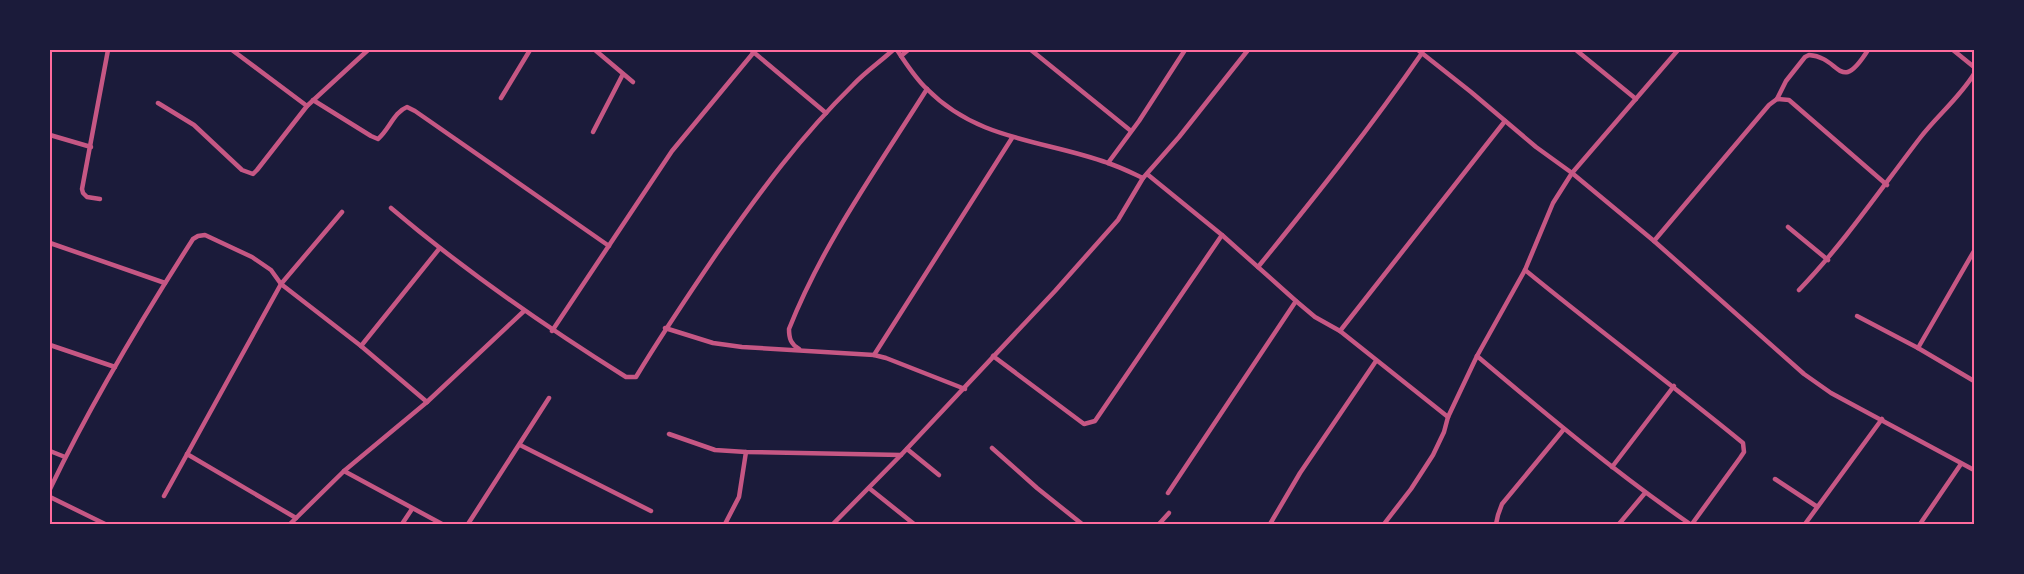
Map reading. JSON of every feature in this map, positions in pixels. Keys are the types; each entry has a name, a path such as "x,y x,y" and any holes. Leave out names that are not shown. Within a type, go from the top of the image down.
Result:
{"street":[{"path":"100,199 87,197 82,193 108,50"},
{"path":"232,50 307,106"},
{"path":"158,103 194,125 248,174 252,174 307,106 368,50"},
{"path":"501,98 530,50"},
{"path":"594,50 634,82"},
{"path":"391,208 439,249 552,331 626,377 631,378 636,376 665,328 758,194 802,139 854,84 895,50 927,89 964,117 1012,138 1108,163 1143,178"},
{"path":"901,56 908,50"},
{"path":"1031,50 1131,131"},
{"path":"1108,163 1185,50"},
{"path":"833,524 965,389 993,356 1056,291 1118,220 1143,178 1248,50"},
{"path":"1576,50 1636,99"},
{"path":"1384,524 1411,489 1433,455 1444,432 1448,417 1477,356 1525,270 1553,202 1572,173 1678,50"},
{"path":"1654,241 1769,105 1777,99 1786,81 1805,57 1809,55 1818,56 1843,72 1850,72 1855,70 1868,50"},
{"path":"1953,50 1974,64"},
{"path":"552,331 672,152 752,51 826,113"},
{"path":"1258,267 1332,178 1383,109 1420,51 1654,241 1804,374 1831,393 1974,470"},
{"path":"593,132 623,74"},
{"path":"1799,290 1828,260 1932,124 1966,86 1974,74"},
{"path":"800,350 789,338 790,329 817,268 833,238 927,89"},
{"path":"1777,99 1785,98 1788,100 1886,185"},
{"path":"313,100 378,139 385,133 401,110 407,108 415,111 609,246"},
{"path":"1340,331 1505,121"},
{"path":"50,135 91,147"},
{"path":"874,355 1012,138"},
{"path":"1147,174 1222,235 1296,301 1315,316 1340,331 1448,417"},
{"path":"164,496 282,284 342,212"},
{"path":"1788,227 1828,260"},
{"path":"50,489 65,457 115,367 165,283 193,240 198,236 205,235 252,257 271,270 282,284 361,346 427,402"},
{"path":"993,356 1084,424 1095,421 1222,235"},
{"path":"50,243 165,283"},
{"path":"361,346 439,249"},
{"path":"1918,348 1974,251"},
{"path":"1477,356 1564,430 1645,493 1691,524 1738,462 1744,447 1743,442 1525,270"},
{"path":"1168,493 1296,301"},
{"path":"290,524 344,471 427,402 524,311"},
{"path":"1857,316 1918,348 1974,381"},
{"path":"665,328 713,343 742,347 874,355 965,389"},
{"path":"50,345 115,367"},
{"path":"1270,524 1300,473 1376,361"},
{"path":"1612,467 1674,386"},
{"path":"468,524 549,398"},
{"path":"1805,524 1816,506 1882,419"},
{"path":"1496,524 1502,504 1564,430"},
{"path":"669,434 715,450 901,455"},
{"path":"520,444 651,511"},
{"path":"992,448 1037,488 1082,524"},
{"path":"907,449 939,475"},
{"path":"50,451 65,457"},
{"path":"725,524 740,497 746,452"},
{"path":"187,454 296,518"},
{"path":"1920,524 1961,464"},
{"path":"344,471 442,524"},
{"path":"1775,479 1816,506"},
{"path":"869,488 914,524"},
{"path":"1619,524 1645,493"},
{"path":"50,497 106,524"},
{"path":"402,524 412,509"},
{"path":"1159,524 1169,513"}]}
